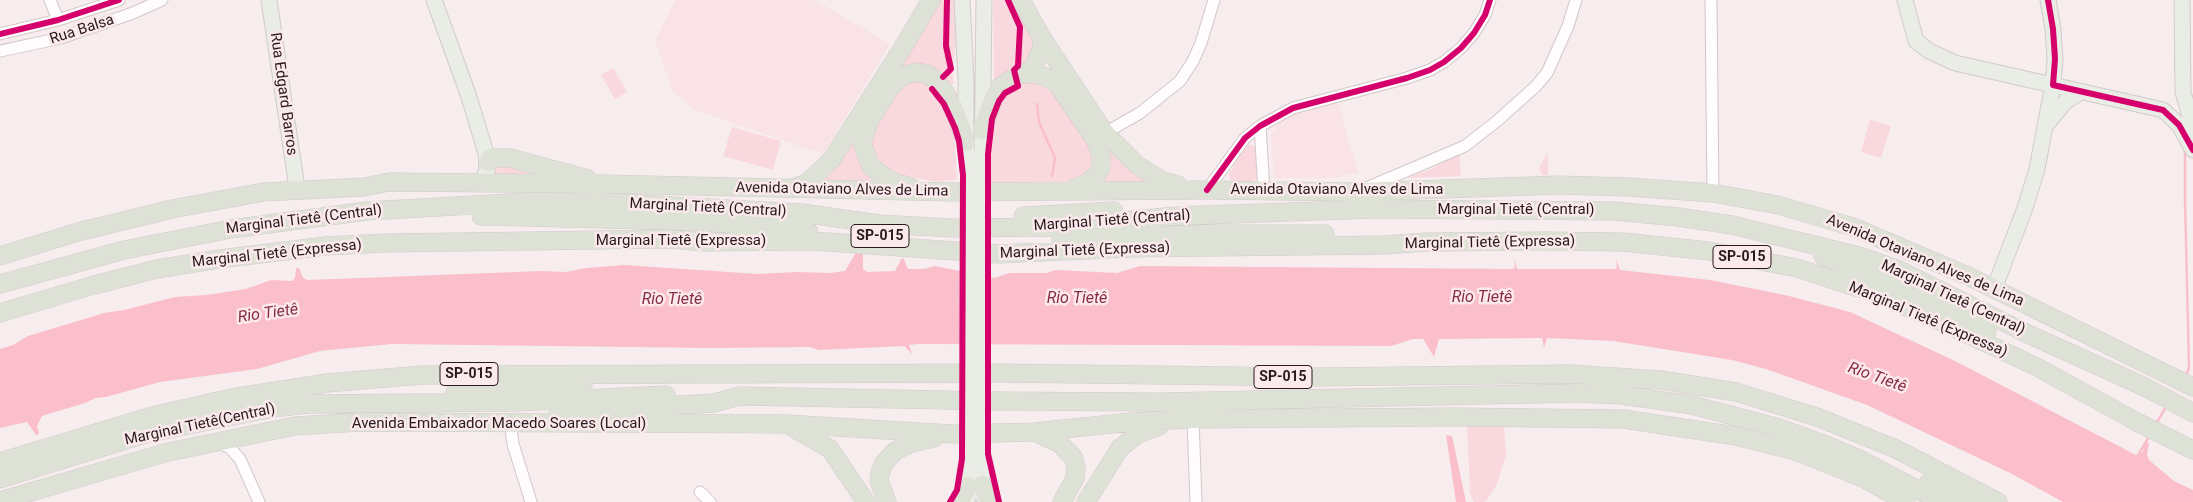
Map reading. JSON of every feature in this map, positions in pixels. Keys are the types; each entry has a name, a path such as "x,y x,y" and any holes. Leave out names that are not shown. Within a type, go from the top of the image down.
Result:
{"highway":[{"path":"786,189 798,188 807,183 832,159 931,0"},
{"path":"1020,0 1042,38 1105,133 1125,155 1148,173 1161,180 1199,190"},
{"path":"982,130 990,104 1000,87 1034,67 1041,49 1042,38"},
{"path":"951,192 905,186 879,173 867,159 862,143 863,135 890,89 906,75 917,72 927,74 933,78 945,92 954,108 966,142"},
{"path":"1022,74 1046,77 1057,84 1099,148 1102,162 1096,176 1087,183 1066,190"},
{"path":"488,162 491,158 510,158 558,169 605,184"},
{"name":"Avenida Otaviano Alves de Lima","path":"0,256 78,232 172,209 264,192 297,188 364,187 389,182 605,184 951,192 1066,190 1358,192 1587,185 1713,193 1778,205 1854,227 1994,289 2193,387"},
{"path":"364,187 388,191 562,200"},
{"path":"802,213 953,217 1038,216 1266,199 1283,192"},
{"name":"Marginal Tietê (Central)","path":"0,284 81,261 183,237 326,216 397,209 562,200 802,213 915,227 1080,226 1176,216 1374,209 1578,210 1653,214 1732,225 1859,256 1897,269 2028,334 2148,388 2193,413"},
{"path":"1203,234 1218,229 1447,215 1455,210"},
{"path":"326,216 527,216 686,221 797,229 809,232"},
{"path":"1854,227 1859,239 1875,249 1978,300 2024,327 2028,334"},
{"name":"Marginal Tietê (Central)","path":"809,232 998,242 1041,242 1119,236 1203,234 1396,233 1427,242"},
{"name":"SP-015","path":"668,239 716,234 809,232"},
{"name":"Marginal Tietê (Expressa)","path":"0,313 94,285 157,269 219,259 326,246 668,239 704,242 813,241 999,254 1130,248 1374,245 1427,242 1623,242 1709,251 1798,268 1874,293 2037,367"},
{"path":"1812,244 1822,255 1922,297 2026,351 2037,367"},
{"name":"SP-015","path":"2037,367 2136,422 2193,450"},
{"path":"346,404 364,397 622,383 652,374"},
{"path":"1119,374 1148,382 1444,389 1472,395"},
{"name":"SP-015","path":"0,462 152,416 191,407 273,391 327,383 422,375 1119,374 1316,377 1570,374 1661,380 1736,392 1817,417 1896,449 1998,502"},
{"path":"346,404 516,402 652,395 1160,402 1579,393 1621,395 1692,405 1779,428 1826,445 1884,471 1941,502"},
{"path":"508,423 527,414 714,403 739,396"},
{"path":"1160,402 1176,408 1334,410 1365,418 1623,420 1736,436 1792,450 1865,479 1906,502"},
{"name":"Marginal Tietê(Central)","path":"0,479 175,427 273,408 308,404 346,404"},
{"name":"Avenida Embaixador Macedo Soares (Local)","path":"0,501 32,497 168,452 295,426 361,422 787,424 952,434 1035,432 1131,422 1174,420 1365,418"},
{"path":"1086,502 1120,448 1147,430 1174,420"},
{"path":"787,424 830,449 866,502"},
{"path":"1035,432 1060,444 1074,458 1075,478 1062,502"},
{"path":"887,502 882,492 880,473 884,463 895,451 912,443 952,434"},
{"path":"1884,471 1904,472 1968,502"},
{"path":"960,502 975,494 990,502"}],"main road":[{"name":"Rua Edgard Barros","path":"269,0 297,188"},
{"path":"434,0 468,94 488,162 487,171 481,184"},
{"path":"962,0 966,79 966,142 975,175"},
{"path":"975,494 975,175 982,130 984,0"},
{"path":"1905,0 1916,41 1929,51 1955,63 2163,110 2172,116 2179,125 2193,150"},
{"path":"1994,289 2025,208 2037,169 2046,126 2055,59 2054,36 2048,0"},
{"path":"2182,0 2183,92 2193,127"},
{"path":"2046,126 2066,101 2081,92"},
{"path":"2163,110 2177,100 2183,92"}],"street":[{"path":"50,0 58,20"},
{"name":"Rua Balsa","path":"0,34 58,20 120,0"},
{"name":"Rua Balsa","path":"0,51 61,38 133,13 162,0"},
{"path":"1105,133 1140,113 1180,81 1193,61 1201,43 1214,0"},
{"path":"1199,190 1245,138 1260,126 1293,108 1430,70 1461,48 1474,33 1485,15 1490,0"},
{"path":"1358,192 1465,146 1497,122 1536,86 1547,73 1568,26 1576,0"},
{"path":"1711,0 1713,193"},
{"path":"1260,126 1264,191"},
{"path":"707,178 750,179 767,189"},
{"path":"1193,420 1196,502"},
{"path":"508,423 531,502"},
{"path":"240,459 241,449 251,434"},
{"path":"212,443 229,447 240,459 259,502"},
{"path":"700,492 710,502"}],"shaded area":[{"path":"675,0 815,0 890,44 823,154 695,110 673,92 656,44 656,38"},
{"path":"936,0 955,0 958,26 952,70 954,85 947,81 941,72 929,65 913,63 899,68 856,150 861,166 872,180 814,182"},
{"path":"993,0 1012,0 1036,40 1036,55 994,80"},
{"path":"613,68 627,92 615,99 601,75"},
{"path":"917,81 928,84 942,100 954,131 957,179 955,180 937,182 902,176 883,165 873,152 871,135 898,90 909,82"},
{"path":"1031,81 1053,92 1092,148 1095,155 1092,168 1088,176 1071,183 987,183 990,123 1000,96 1018,84"},
{"path":"1338,103 1358,173 1333,178 1274,178 1271,134 1278,124 1293,114"},
{"path":"1870,120 1891,126 1881,158 1861,152"},
{"path":"732,127 781,141 773,170 723,156"},
{"path":"1253,145 1256,150 1257,178 1252,181 1233,181 1230,179 1229,174 1244,147"},
{"path":"1110,151 1125,166 1150,183 1100,183 1111,168 1107,152"},
{"path":"1548,152 1548,175 1542,175 1539,168"},
{"path":"1459,154 1461,176 1407,178 1429,170"},
{"path":"497,162 553,175 492,175"},
{"path":"1467,422 1504,423 1506,455 1497,484 1484,502 1474,502 1470,494"}],"water":[{"name":"Rio Tietê","path":"855,254 863,254 863,269 867,272 895,271 902,258 908,269 924,269 935,266 995,278 1009,273 1047,273 1055,270 1117,273 1140,266 1513,269 1515,267 1514,258 1517,269 1615,269 1617,268 1616,259 1620,270 1710,280 1785,295 1850,312 1955,361 2136,455 2143,452 2145,442 2149,443 2147,455 2149,460 2174,481 2193,490 2193,502 2063,502 2010,473 1867,405 1766,369 1732,360 1613,341 1547,338 1544,348 1542,338 1439,339 1434,357 1423,339 1413,339 1391,346 918,344 909,345 912,354 904,346 819,350 810,347 709,348 392,344 320,351 257,369 160,382 96,398 42,416 37,426 39,434 36,435 27,422 0,428 0,349 13,345 28,336 104,313 175,297 246,289 271,280 292,281 295,278 296,268 299,268 303,278 308,280 542,271 565,272 624,265 758,274 830,273 845,271"},
{"path":"1446,435 1452,436 1466,502 1456,502"}],"waterway":[{"path":"1037,104 1039,122 1055,158 1052,176"},
{"path":"2185,149 2189,368 2186,375"},
{"path":"2156,424 2167,405"},
{"path":"2137,457 2150,435"}],"cycle path":[{"path":"0,34 58,20 119,0"},
{"path":"943,77 951,69 946,46 947,0"},
{"path":"999,502 988,454 988,154 992,119 999,101 1005,93 1018,86 1014,70 1018,66 1020,27 1008,0"},
{"path":"1207,190 1245,138 1260,126 1293,108 1407,78 1430,70 1444,62 1461,48 1474,33 1485,15 1490,0"},
{"path":"2048,0 2053,29 2055,59 2053,85 2163,110 2179,125 2193,150"},
{"path":"932,89 944,104 955,128 959,141 963,175 962,459 957,490 950,502"}]}
